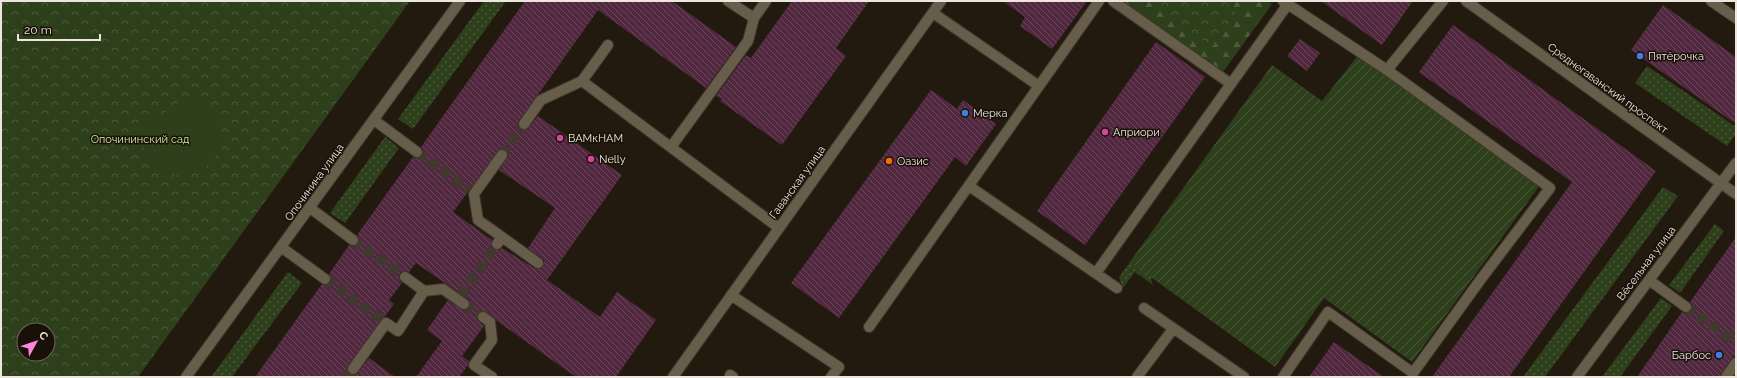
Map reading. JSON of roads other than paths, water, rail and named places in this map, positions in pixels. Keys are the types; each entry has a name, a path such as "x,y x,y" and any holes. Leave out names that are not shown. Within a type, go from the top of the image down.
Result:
{"street":[{"name":"Опочинина улица","path":"186,377 460,1"},
{"path":"728,1 754,18"},
{"path":"671,147 748,41 754,18 766,1"},
{"name":"Гаванская улица","path":"673,377 941,1"},
{"path":"869,327 1099,1"},
{"path":"1113,1 1231,84"},
{"path":"1388,70 1442,1"},
{"name":"Среднегаванский проспект","path":"1466,1 1736,194"},
{"path":"1711,1 1736,18"},
{"path":"1096,273 1231,84 1286,2 1388,70 1550,188 1481,279 1413,373 1328,312 1283,377"},
{"path":"933,13 1039,86"},
{"path":"524,124 541,100 582,81 608,44"},
{"path":"582,81 779,228"},
{"path":"374,120 417,152"},
{"path":"502,155 472,192 478,220 499,241 538,263"},
{"name":"Вёсельная улица","path":"1577,377 1720,182 1736,163"},
{"path":"969,186 1117,288"},
{"path":"310,208 353,240"},
{"path":"281,247 325,280"},
{"path":"406,277 424,291 443,289 464,304"},
{"path":"1649,280 1686,307"},
{"path":"353,369 384,321 398,331 424,291"},
{"path":"731,295 839,366 832,377"},
{"path":"1144,308 1244,377"},
{"path":"483,317 490,322 492,340 474,365 492,377"},
{"path":"1137,377 1173,329"},
{"path":"1726,377 1736,363"}],"tunnel":[{"path":"502,155 524,124"},
{"path":"417,152 469,190"},
{"path":"353,240 405,277"},
{"path":"461,295 497,244"},
{"path":"325,279 382,320"},
{"path":"464,304 483,317"},
{"path":"1686,307 1736,342"},
{"path":"347,377 353,369"}],"place":[{"name":"Пятёрочка","path":"1640,56"},
{"name":"Мерка","path":"965,113"},
{"name":"Априори","path":"1105,132"},
{"name":"ВАМкНАМ","path":"560,138"},
{"name":"Nelly","path":"591,159"},
{"name":"Оазис","path":"889,161"},
{"name":"Барбос","path":"1719,355"}],"park label":[{"name":"Опочининский сад","path":"140,139"}]}
